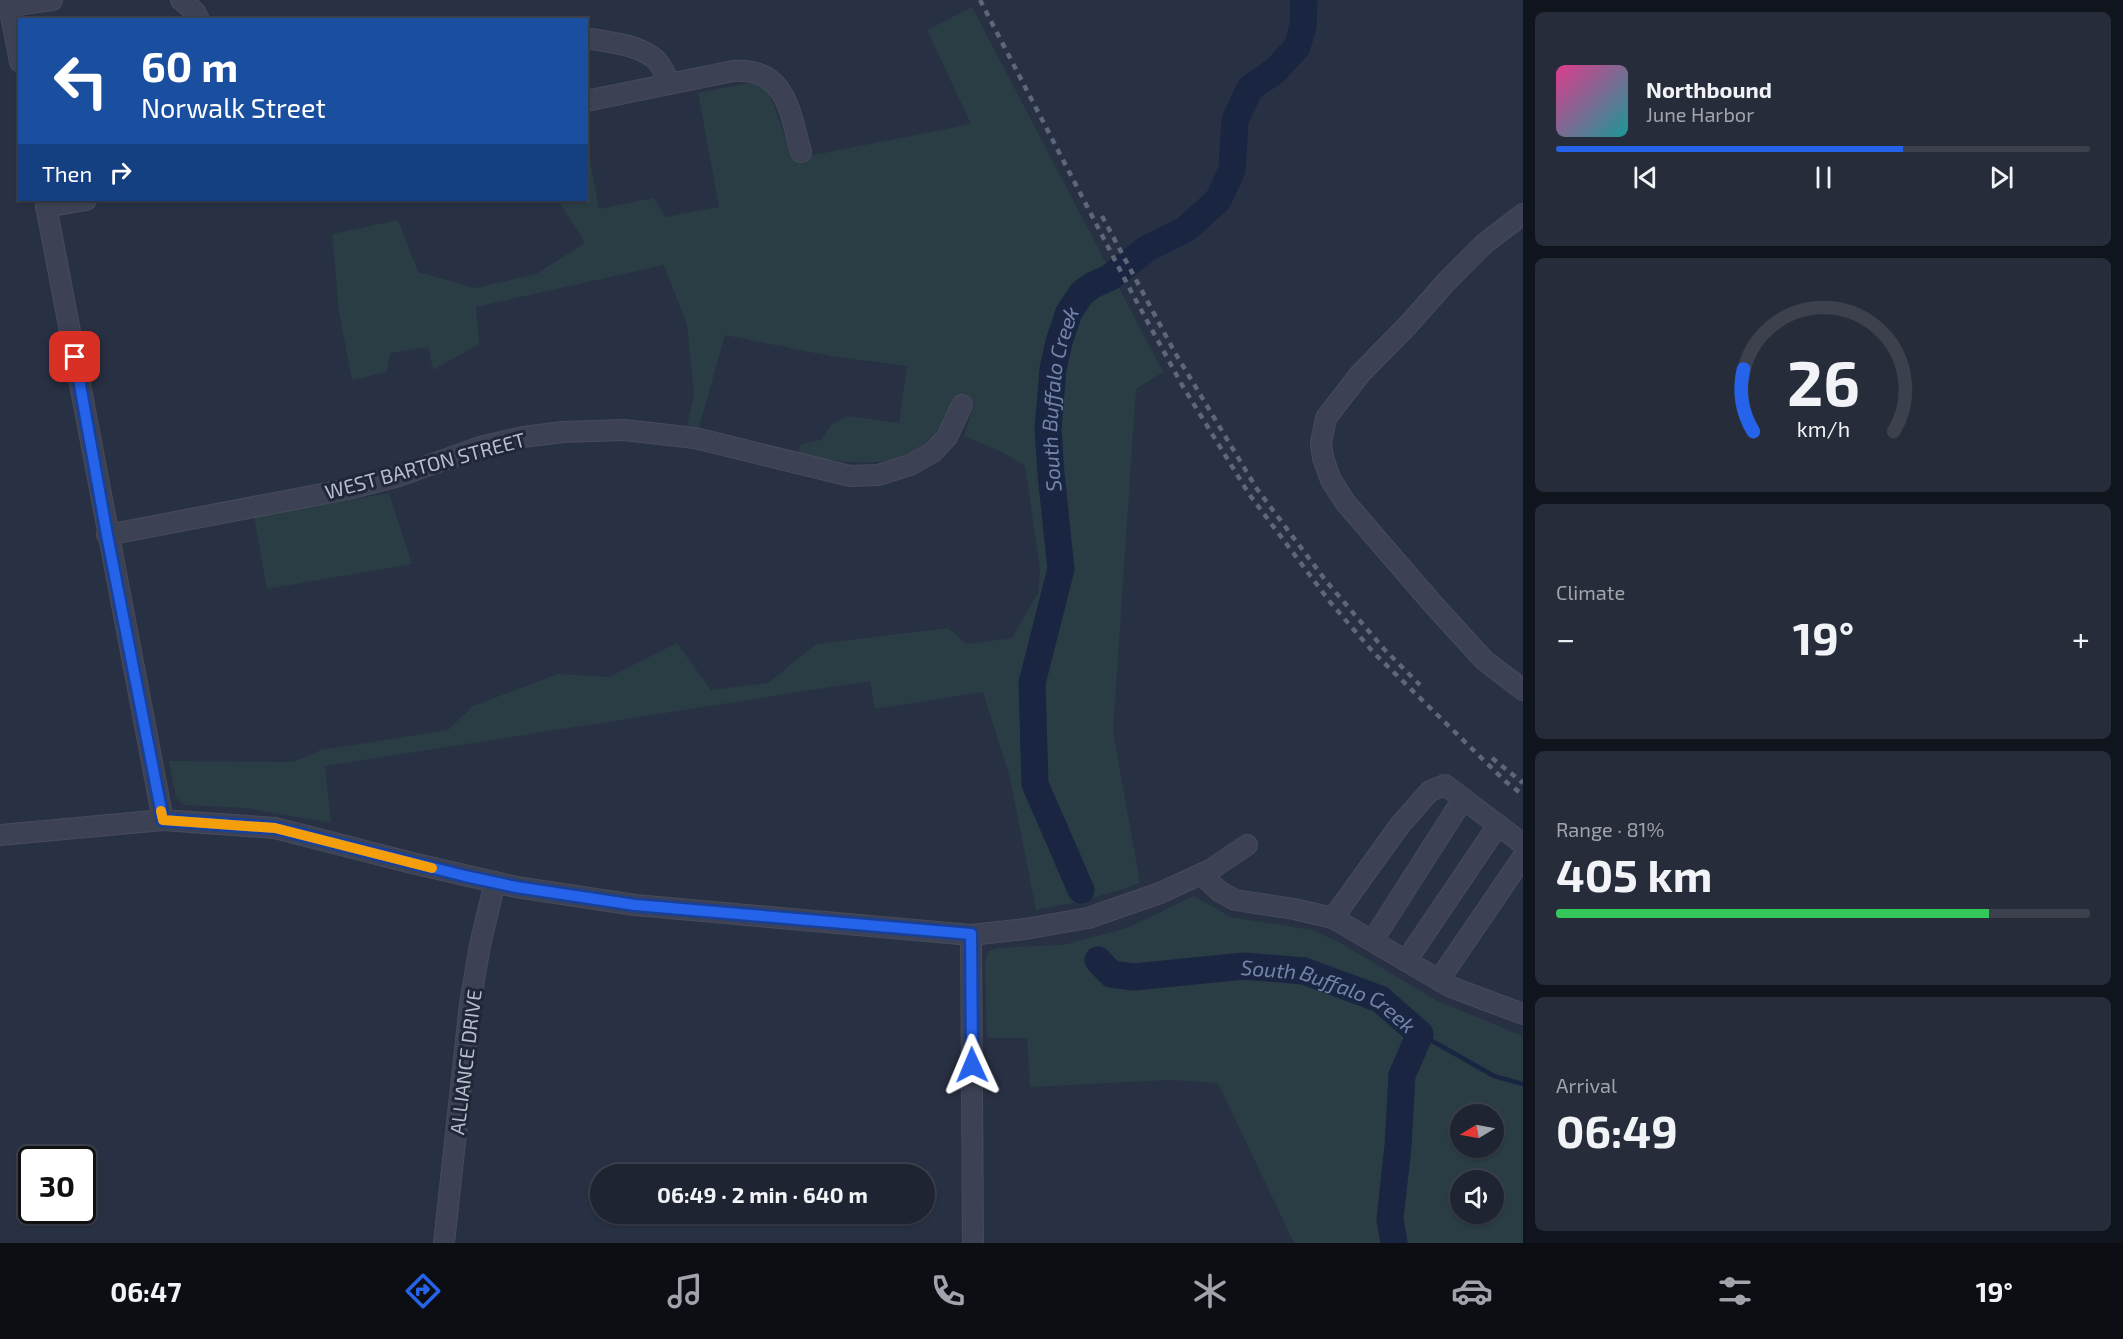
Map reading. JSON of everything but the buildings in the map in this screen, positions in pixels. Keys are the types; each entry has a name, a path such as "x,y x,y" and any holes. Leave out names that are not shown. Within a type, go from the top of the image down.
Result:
{"street":[{"path":"18,51 9,3 52,0"},
{"path":"181,0 195,12 198,18"},
{"path":"588,38 639,50 655,59 670,84"},
{"path":"588,101 733,71 749,70 762,73 782,92 801,152"},
{"path":"73,201 46,203 107,535 163,820"},
{"path":"1523,214 1484,244 1360,374 1326,418 1321,443 1323,458 1331,480 1345,502 1484,660 1523,690"},
{"name":"WEST BARTON STREET","path":"107,535 360,487 399,476 480,447 523,437 563,432 624,430 695,438 850,476 878,475 910,465 933,452 947,437 962,405"},
{"path":"1333,918 1400,825 1430,791 1445,785 1523,844"},
{"path":"1373,940 1463,798"},
{"path":"0,835 163,820 275,828 495,882 635,905 971,934 1025,929 1088,918 1160,893 1201,874 1247,845"},
{"path":"1406,961 1498,825"},
{"path":"1439,980 1523,857"},
{"path":"1201,874 1219,891 1235,900 1294,909 1333,918 1451,987 1523,1014"},
{"name":"ALLIANCE DRIVE","path":"444,1243 470,1004 480,945 495,882"},
{"path":"971,934 973,1243"}],"shaded area":[{"path":"972,7 1163,372 1136,389 1113,731 1140,883 1089,899 1036,910 1010,778 983,692 875,709 870,681 325,766 331,823 246,808 185,805 176,798 169,761 293,762 321,750 448,730 473,706 558,674 609,677 677,643 711,690 768,683 816,644 948,628 967,644 1012,638 1038,593 1040,569 1025,466 1000,451 964,436 975,402 953,397 944,420 928,440 913,451 895,458 877,462 857,462 798,454 801,444 821,440 832,424 847,416 899,423 907,366 830,356 725,335 699,427 687,425 694,395 687,325 664,265 476,307 479,344 433,370 428,347 390,353 387,372 352,380 339,312 332,234 398,220 418,272 475,288 536,274 585,243 559,201 588,201 588,148 599,209 653,198 666,217 719,207 698,93 749,83 759,84 769,92 793,159 971,124 927,30"},
{"path":"389,493 412,564 267,589 254,517"},
{"path":"1194,896 1231,917 1311,930 1339,942 1437,1001 1523,1036 1523,1243 1294,1243 1218,1083 1171,1080 1030,1087 1027,1038 987,1038 985,962 988,952 996,948 1063,945 1127,928"}],"waterway":[{"name":"South Buffalo Creek","path":"1081,890 1035,784 1032,683 1061,569 1048,429 1053,369 1059,342 1069,312 1082,293 1109,278 1148,248 1186,229 1218,200 1232,170 1235,120 1250,88 1275,71 1297,47 1303,26 1304,0"},
{"name":"South Buffalo Creek","path":"1098,960 1111,974 1134,977 1244,966 1304,971 1380,999 1420,1034 1402,1075 1398,1146 1390,1219 1394,1243"},
{"path":"1420,1034 1494,1076 1523,1084"}],"railway":[{"path":"980,0 1182,385 1249,494 1330,602 1374,653 1505,781 1523,795"},
{"path":"1102,216 1174,351 1257,489 1326,581 1384,649 1420,685"},
{"path":"1492,758 1523,783"}],"slow traffic":[{"path":"161,811 163,820 275,828 432,868"}],"route":[{"path":"75,357 163,820 275,828 516,887 635,905 971,934 972,1065"}]}
